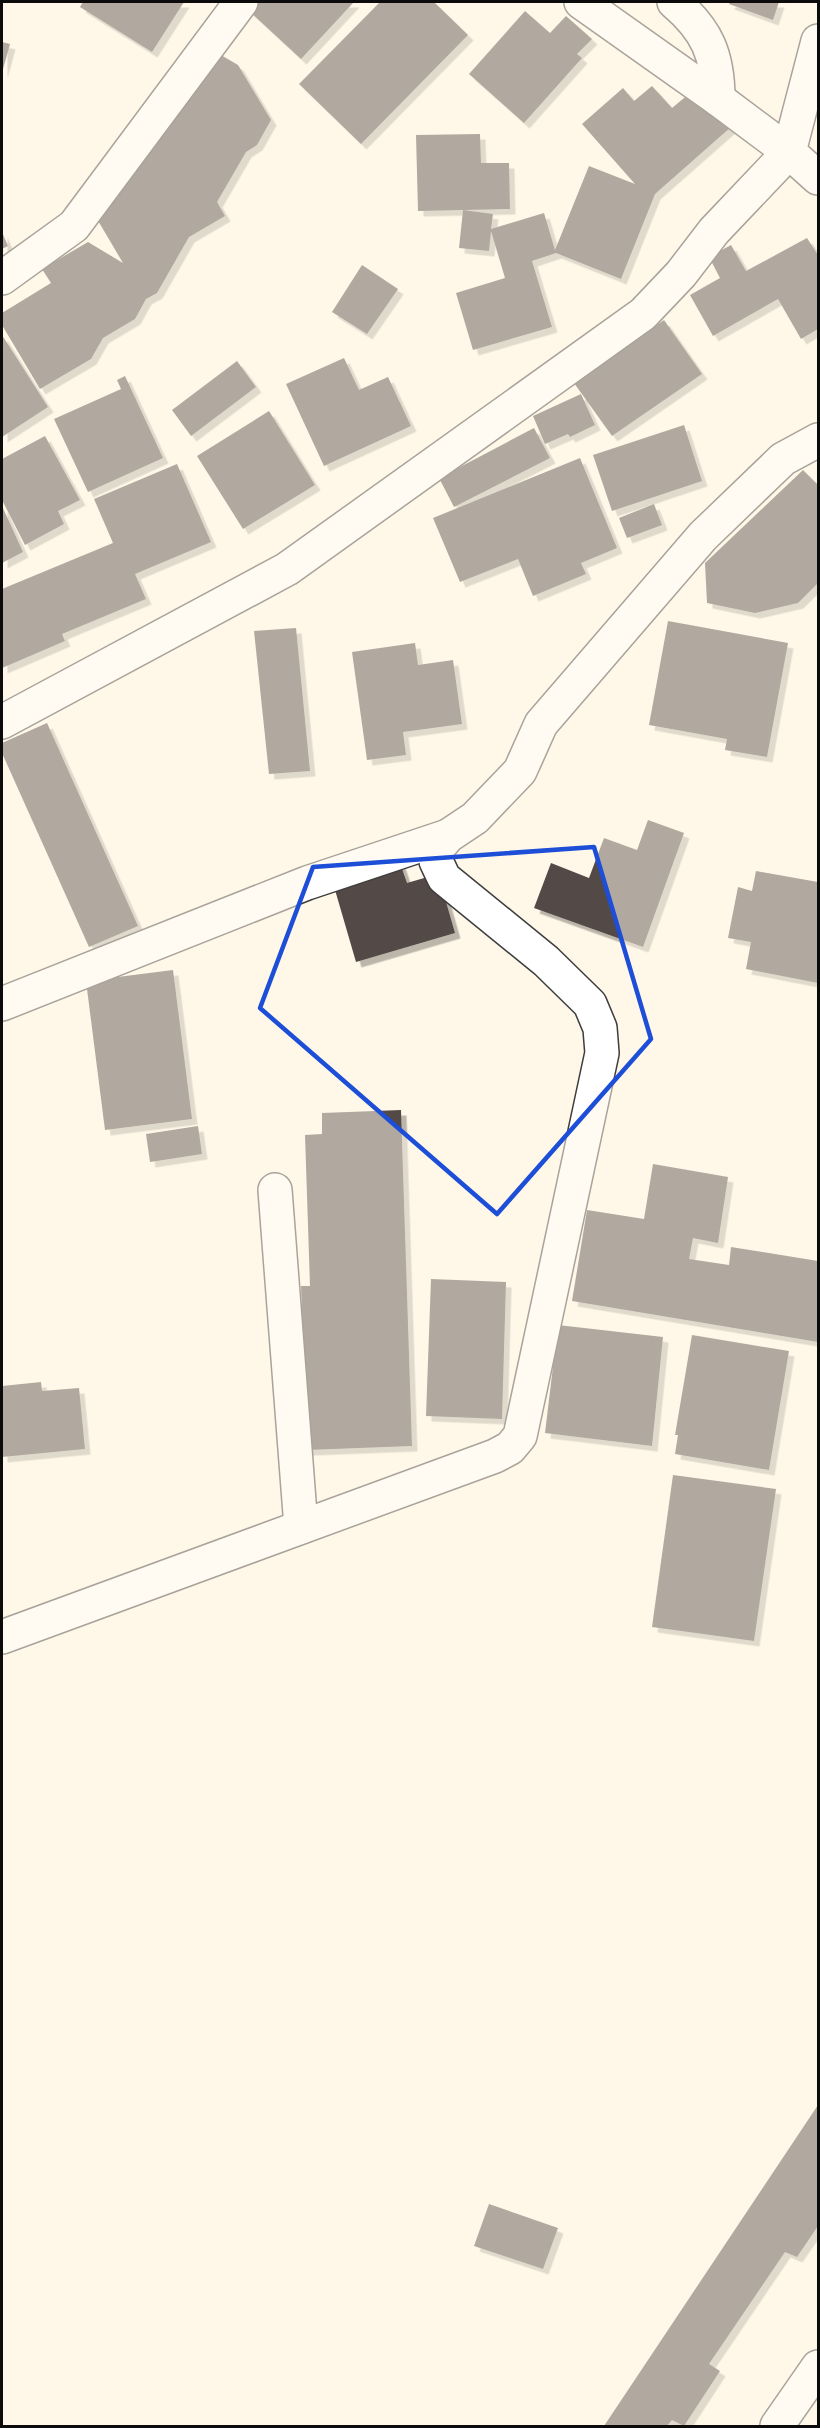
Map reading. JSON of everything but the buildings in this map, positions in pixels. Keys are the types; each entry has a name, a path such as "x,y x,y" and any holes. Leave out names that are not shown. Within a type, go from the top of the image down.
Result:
{"street":[{"path":"2,278 74,226 241,2"},
{"path":"580,2 718,99 789,152 819,178"},
{"path":"674,2 693,18 714,53 718,73 718,99"},
{"path":"2,722 287,569 643,314 681,274 714,231 789,152 819,41"},
{"path":"2,1004 307,884 448,836 475,818 520,771 541,723 703,536 783,459 819,440"},
{"path":"2,1637 495,1456 510,1448 520,1436 600,1065 602,1053 600,1028 590,1004 546,961 444,878 436,861 438,848 448,836"},
{"path":"275,1190 302,1527"},
{"path":"777,2427 819,2367"}],"highlighted area":[{"path":"594,847 651,1039 497,1214 260,1008 313,867"}]}
